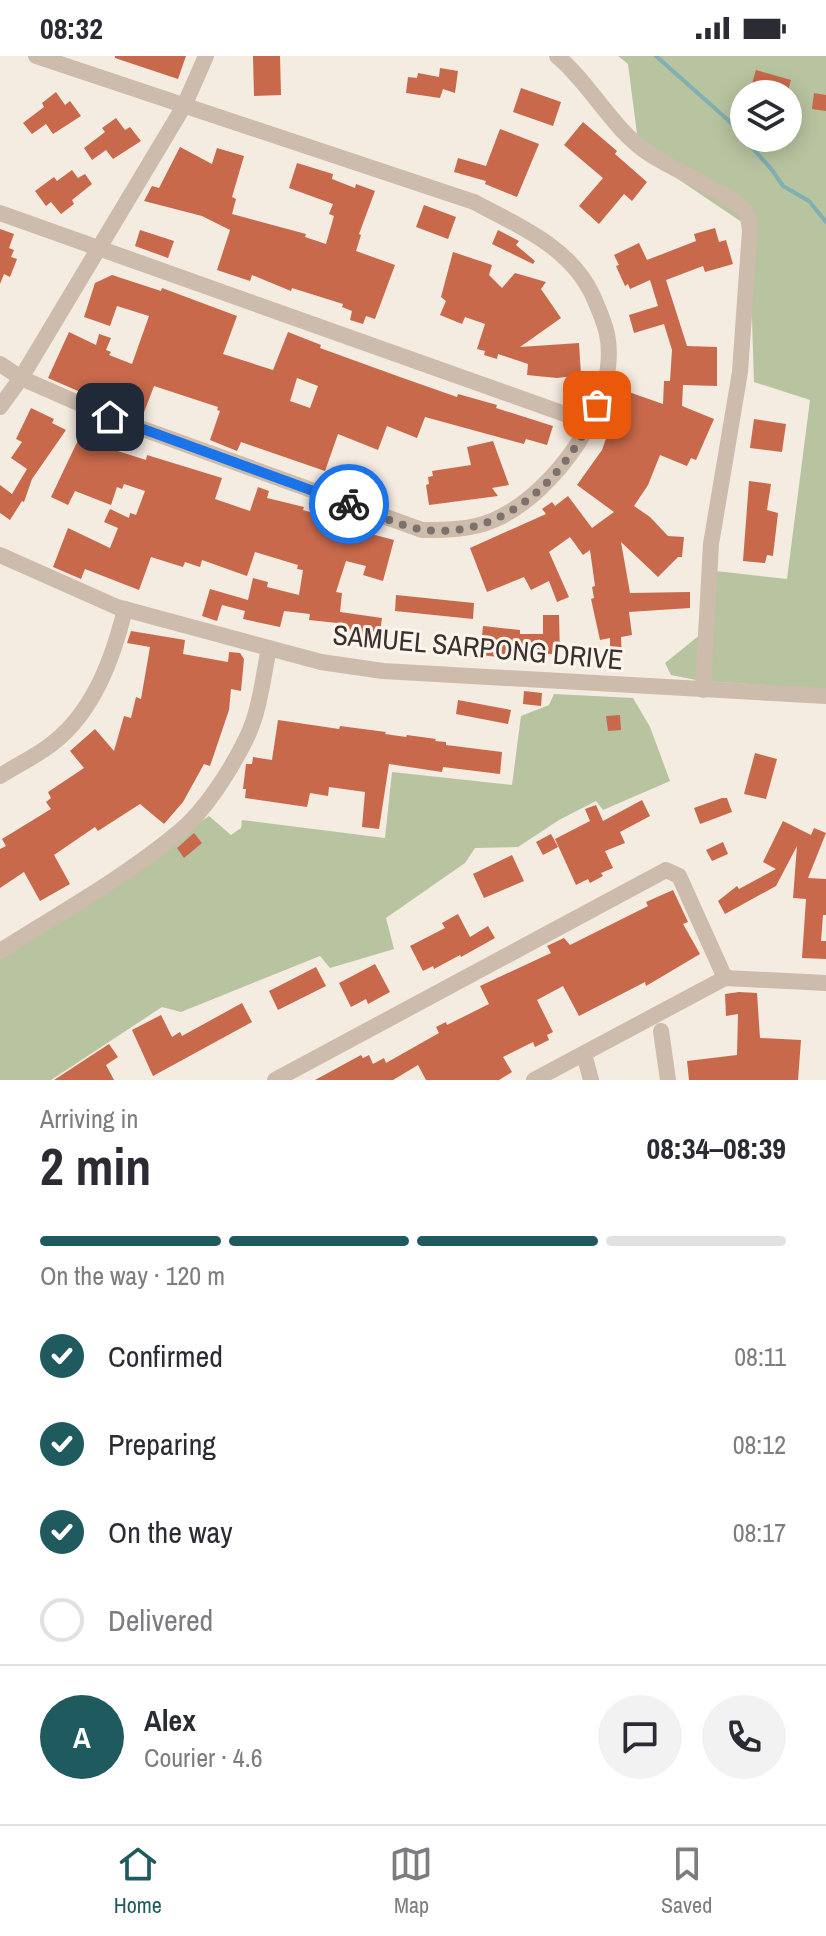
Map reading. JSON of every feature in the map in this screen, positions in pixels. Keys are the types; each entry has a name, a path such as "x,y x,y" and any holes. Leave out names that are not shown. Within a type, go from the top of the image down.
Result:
{"street":[{"path":"0,364 21,378 110,417 422,530 454,531 492,521 526,503 556,474 590,423 604,388 608,356 607,334 591,291 564,256 531,232 474,202 36,56"},
{"path":"0,407 21,378 184,106 206,56"},
{"path":"557,56 569,65 622,131 646,152 734,201 746,213 750,230 740,372 711,544 703,690"},
{"path":"0,213 590,423"},
{"name":"SAMUEL SARPONG DRIVE","path":"0,555 125,609 321,662 383,671 826,696"},
{"path":"0,776 54,743 87,705 106,672 125,609"},
{"path":"0,951 124,872 181,831 210,798 248,736 261,693 269,648"},
{"path":"275,1080 666,870 679,876 725,978"},
{"path":"534,1080 725,978 826,983"},
{"path":"661,1031 668,1080"},
{"path":"584,1054 591,1080"}],"green space":[{"path":"618,56 826,56 826,689 701,681 671,675 665,663 701,634 708,570 787,579 810,400 754,382 749,227 669,173 637,134 628,64"},
{"path":"554,694 633,698 650,727 670,781 603,810 596,801 559,820 518,847 475,848 465,863 386,918 394,949 330,968 320,956 181,1012 162,1007 51,1080 0,1080 0,956 209,816 231,835 241,828 242,820 385,838 392,772 512,785 521,716 549,705"}],"building":[{"path":"115,56 186,56 178,79"},
{"path":"253,56 280,56 281,95 254,96"},
{"path":"440,68 458,71 455,93 443,89 440,98 406,93 408,77 417,78 418,73 439,77"},
{"path":"756,70 791,80 753,80"},
{"path":"521,88 561,102 553,126 513,112"},
{"path":"56,92 65,105 70,101 81,116 53,134 46,124 32,134 23,123 44,107 42,103"},
{"path":"814,93 826,95 826,111 812,109"},
{"path":"116,118 125,130 130,127 141,141 113,159 106,150 92,160 84,148 105,132 102,128"},
{"path":"583,122 647,182 632,201 624,194 599,224 579,206 603,178 564,145"},
{"path":"500,129 539,144 517,197 485,184 486,181 454,172 458,158 486,166"},
{"path":"180,147 212,164 217,148 244,156 232,197 236,199 232,214 306,234 305,237 326,244 334,216 329,214 333,204 289,188 297,163 333,174 332,179 355,188 356,184 375,191 356,251 395,265 375,319 366,316 363,324 350,320 352,311 342,307 343,304 292,288 291,291 252,275 250,281 217,270 230,230 202,216 144,201 152,186 159,188"},
{"path":"72,170 78,178 85,174 92,184 72,200 74,204 61,214 51,202 46,206 35,191 54,177 57,181"},
{"path":"424,205 456,217 448,239 416,227"},
{"path":"715,228 719,242 726,240 733,264 705,272 703,266 666,280 687,346 717,347 717,386 683,385 682,406 714,419 696,460 691,458 687,466 660,455 648,485 634,506 668,536 684,537 682,557 678,557 658,577 621,542 630,593 690,592 690,608 629,612 632,635 621,637 622,659 610,660 610,638 600,640 591,599 594,598 592,587 595,586 590,550 583,555 570,537 549,552 569,597 557,602 549,581 531,590 524,577 487,592 470,548 546,514 542,509 552,502 555,506 568,496 592,528 614,512 577,485 602,450 623,390 663,404 664,381 670,381 672,350 664,324 634,333 629,315 658,306 650,280 630,289 628,284 625,286 614,255 639,243 647,260 696,241 694,234"},
{"path":"0,229 14,234 9,248 14,250 11,257 17,259 10,277 4,274 0,284"},
{"path":"140,230 174,241 168,258 135,246"},
{"path":"498,230 519,241 516,245 535,261 533,264 492,244"},
{"path":"453,252 492,265 489,275 502,288 515,273 546,282 541,289 561,318 520,347 579,343 581,375 557,378 527,375 528,364 498,354 497,359 477,349 485,324 465,317 462,324 440,315 446,301 441,297"},
{"path":"112,275 161,291 162,288 237,316 223,354 273,370 288,332 321,345 320,348 400,377 457,397 458,394 497,405 496,408 553,426 547,445 526,439 524,444 425,417 417,438 387,426 378,450 338,434 325,471 241,442 237,451 210,440 220,411 218,407 154,386 143,415 48,378 69,332 96,345 99,334 111,338 106,350 111,352 109,355 132,364 149,316 117,306 110,326 84,317 95,283","holes":["297,378 318,386 310,408 290,401"]},
{"path":"31,408 54,419 52,423 66,430 32,479 24,502 10,520 0,513 0,485 12,494 27,469 11,458 22,442 16,439"},
{"path":"754,419 786,424 782,452 750,448"},
{"path":"80,436 146,460 147,455 222,478 215,499 250,511 258,487 269,491 267,498 304,507 303,510 357,526 356,530 394,540 383,581 363,575 366,566 346,561 336,592 342,593 340,612 382,618 378,646 345,641 347,624 309,620 310,614 284,611 280,627 243,619 245,611 222,605 217,621 202,616 210,589 248,600 253,578 268,582 267,587 299,595 303,570 297,569 298,565 255,552 247,576 202,560 200,567 185,562 183,567 151,557 139,590 85,569 81,579 53,567 68,528 110,548 118,528 104,522 110,509 129,518 130,513 136,515 145,491 124,484 122,489 117,487 111,505 75,491 68,505 51,497"},
{"path":"493,441 509,485 492,488 498,496 429,505 426,485 429,484 428,477 433,476 432,471 471,465 467,447"},
{"path":"749,481 771,484 767,510 778,513 773,556 767,555 765,563 743,561"},
{"path":"396,595 474,603 473,619 395,611"},
{"path":"543,615 559,615 560,654 518,650 517,659 480,655 483,626 520,630 520,634 543,634"},
{"path":"131,631 185,640 183,654 228,662 229,652 240,653 244,659 241,691 231,689 229,710 210,766 204,764 183,802 164,824 140,804 98,831 95,827 54,855 70,884 40,901 24,872 0,888 0,849 6,846 2,839 51,809 46,802 51,798 48,792 84,768 70,751 95,729 114,751 124,716 131,718 136,697 141,699 150,647 127,643"},
{"path":"524,691 542,693 541,706 523,704"},
{"path":"458,700 511,710 508,724 456,714"},
{"path":"620,715 621,730 608,731 606,716"},
{"path":"278,720 436,739 446,742 446,745 502,752 500,774 443,767 442,772 389,764 379,829 362,827 365,792 329,787 328,796 310,793 307,807 245,798 246,764 252,764 253,757 272,760"},
{"path":"755,753 777,759 766,799 744,794"},
{"path":"727,798 732,812 700,824 694,808"},
{"path":"642,800 650,816 620,832 625,843 605,851 613,868 590,883 588,879 576,885 555,839 590,821 585,809 596,805 603,821"},
{"path":"783,821 811,835 814,828 826,833 808,878 826,879 826,915 823,915 821,941 826,941 826,959 802,958 806,899 793,898 797,846 776,886 725,914 718,901 737,886 739,889 776,869 763,862"},
{"path":"194,833 202,843 184,858 177,848"},
{"path":"551,834 558,847 543,855 536,842"},
{"path":"723,842 728,854 712,861 706,850"},
{"path":"512,855 524,881 484,898 473,874"},
{"path":"673,890 688,922 683,924 700,954 646,986 645,982 579,1016 563,986 537,1000 553,1032 547,1035 549,1040 535,1047 533,1042 503,1057 512,1072 499,1080 426,1080 418,1065 393,1080 315,1080 361,1055 363,1058 369,1055 373,1064 384,1058 386,1063 439,1033 436,1027 446,1022 447,1025 489,1004 480,986 551,953 547,946 564,938 570,945"},
{"path":"458,914 470,937 488,926 495,938 461,957 423,971 410,946 445,928 442,923"},
{"path":"375,964 390,992 368,1004 366,999 351,1007 339,983"},
{"path":"316,967 326,986 278,1010 269,991"},
{"path":"757,993 760,1038 801,1040 798,1080 689,1080 687,1061 737,1055 738,1014 726,1016 725,994"},
{"path":"242,1003 252,1022 153,1076 132,1030 161,1015 172,1037 180,1032 182,1036"},
{"path":"109,1044 118,1057 106,1065 114,1080 54,1080"}],"waterway":[{"path":"656,56 728,120 783,186 809,201 826,222"}],"way so far":[{"path":"349,504 422,530 454,531 492,521 526,503 556,474 590,423 597,405"}],"route":[{"path":"110,417 349,504"}]}
